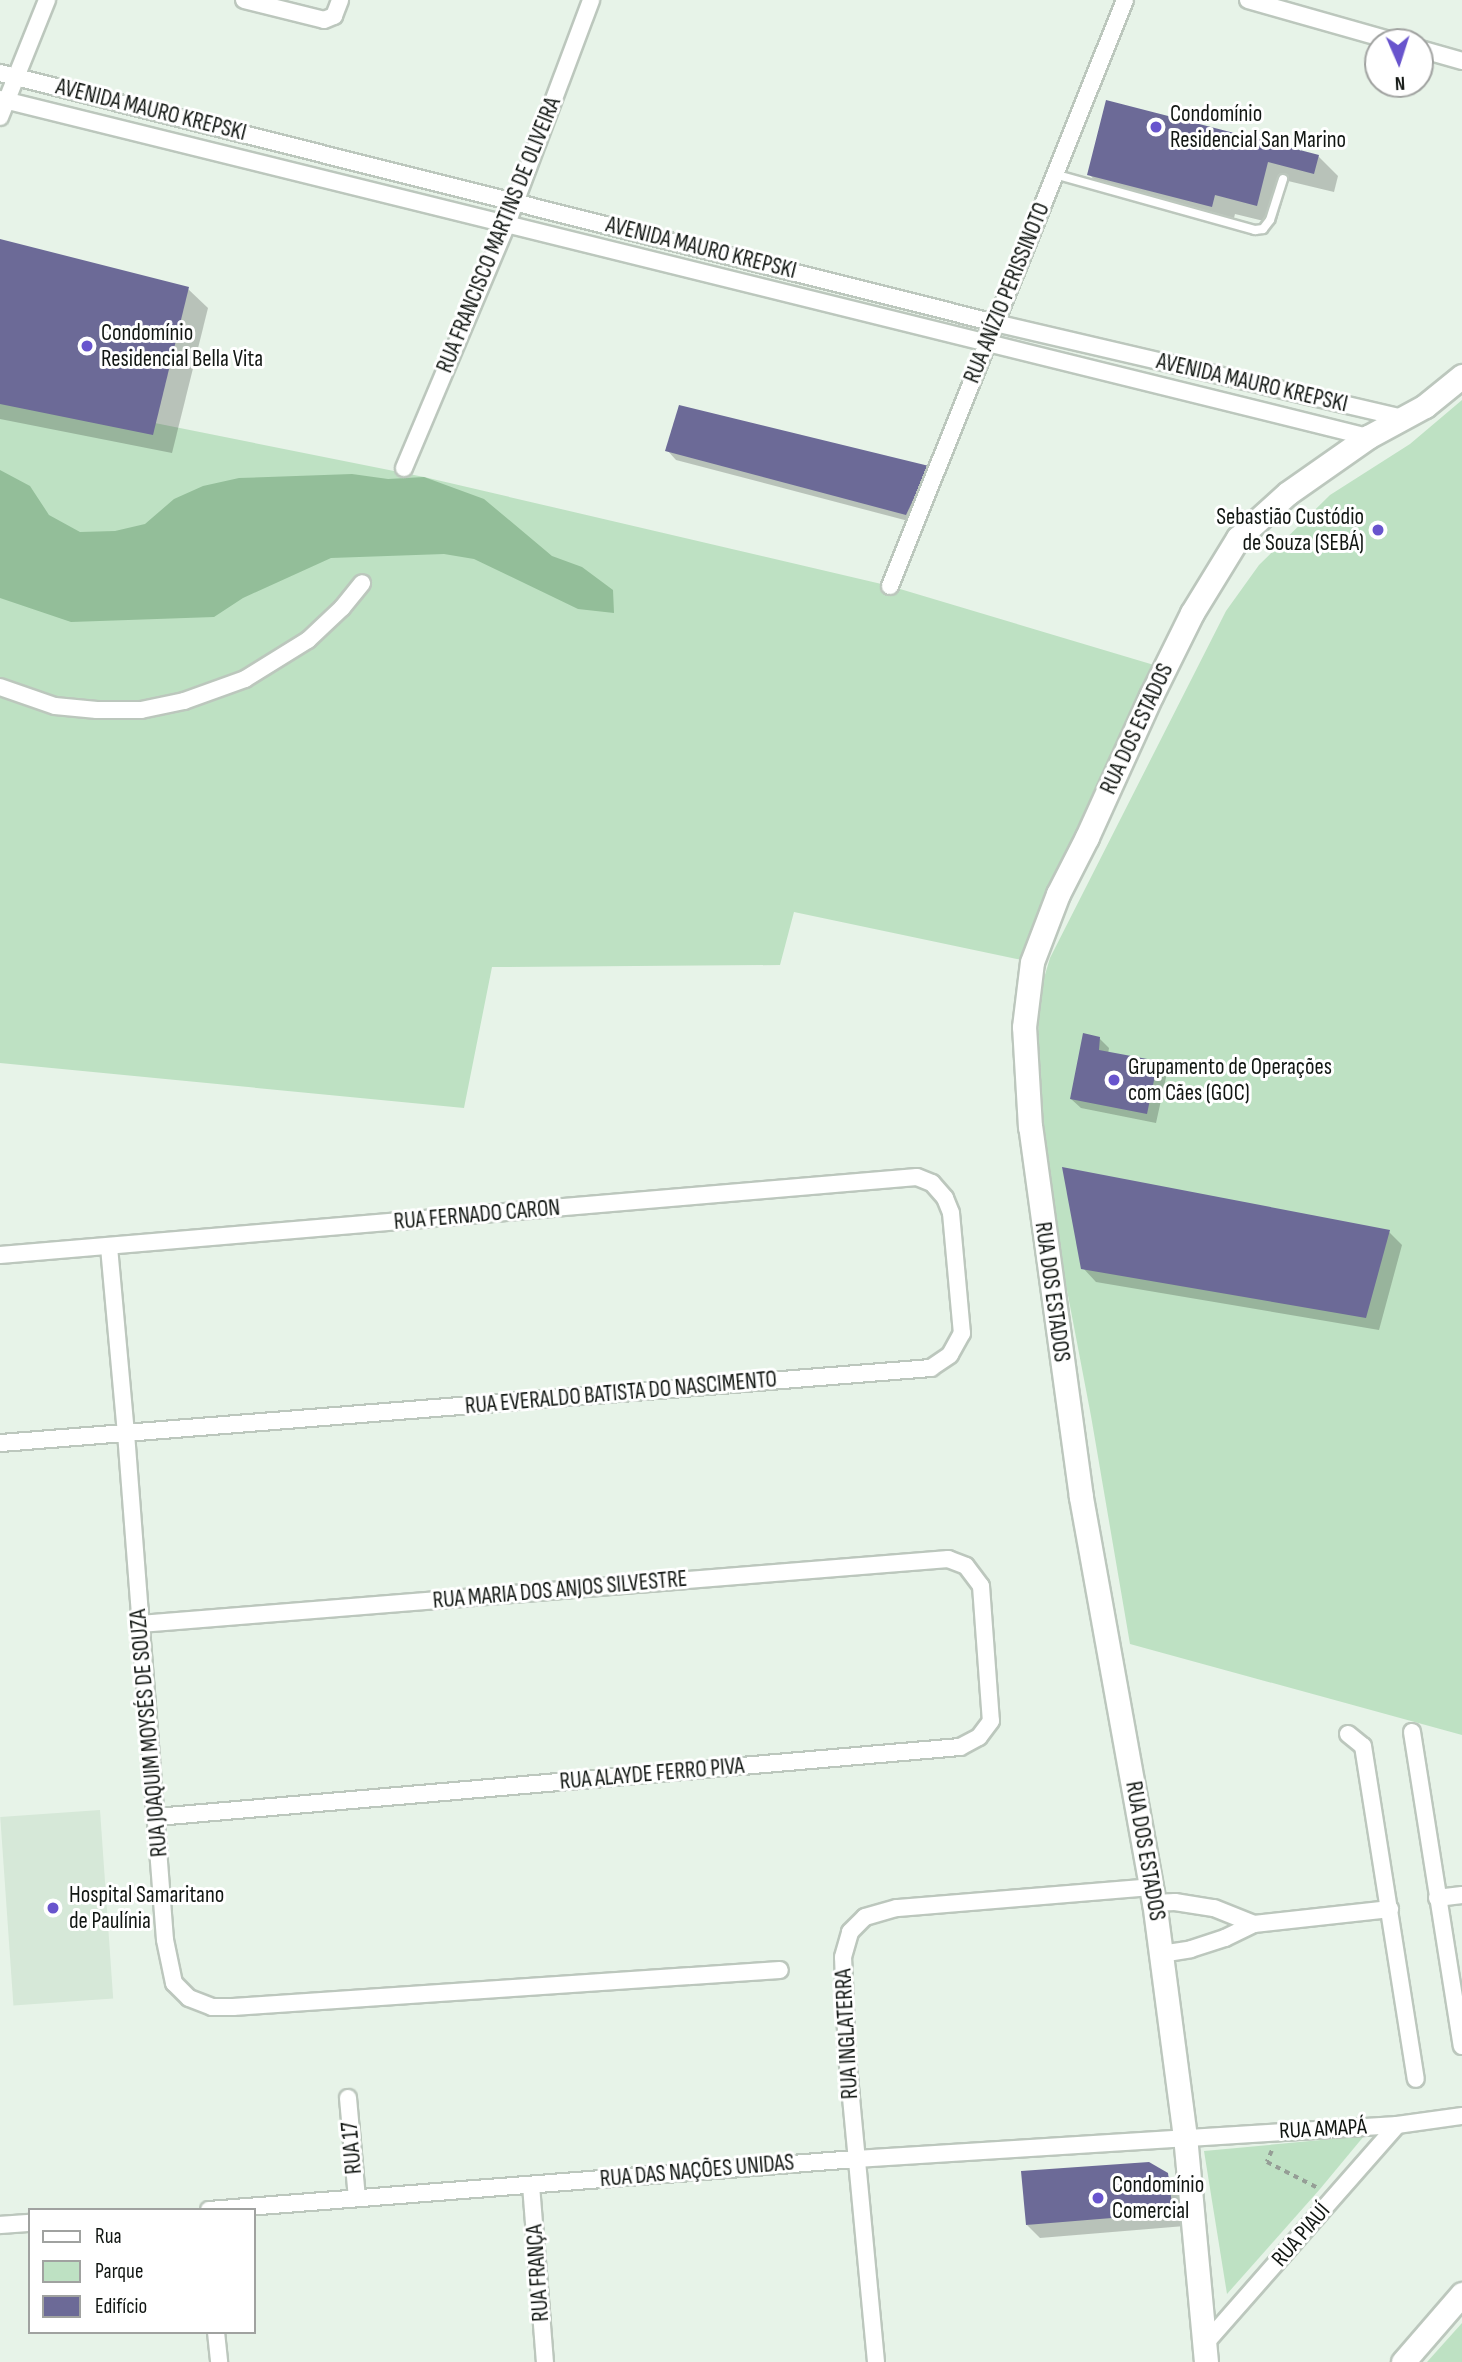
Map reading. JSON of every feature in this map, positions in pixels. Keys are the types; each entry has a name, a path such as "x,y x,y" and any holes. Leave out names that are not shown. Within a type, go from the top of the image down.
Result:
{"street":[{"path":"0,117 8,75 47,0"},
{"path":"244,0 324,20 334,16 340,0"},
{"name":"RUA FRANCISCO MARTINS DE OLIVEIRA","path":"404,468 507,224 591,0"},
{"name":"RUA ANÍZIO PERISSINOTO","path":"890,586 1125,0"},
{"path":"1248,0 1364,33"},
{"path":"1434,53 1462,61"},
{"name":"AVENIDA MAURO KREPSKI","path":"8,75 995,323 1403,418"},
{"name":"AVENIDA MAURO KREPSKI","path":"3,99 1368,437"},
{"name":"RUA DOS ESTADOS","path":"1205,2353 1185,2137 1153,1895 1081,1497 1030,1127 1024,1027 1032,962 1058,894 1151,696 1192,613 1238,538 1288,493 1368,437 1425,406 1462,376"},
{"path":"0,687 55,706 97,710 141,710 184,701 244,679 308,640 342,608 362,583"},
{"name":"RUA FERNADO CARON","path":"0,1255 917,1177 932,1183 945,1198"},
{"name":"RUA EVERALDO BATISTA DO NASCIMENTO","path":"0,1443 931,1368 950,1355 962,1333 951,1213 945,1198"},
{"name":"RUA JOAQUIM MOYSÉS DE SOUZA","path":"109,1247 165,1940 174,1983 188,1998 212,2007 780,1970"},
{"name":"RUA MARIA DOS ANJOS SILVESTRE","path":"139,1624 948,1559 966,1566 976,1576"},
{"name":"RUA ALAYDE FERRO PIVA","path":"156,1817 960,1748 979,1737 991,1721 981,1586 976,1576"},
{"path":"1412,1732 1462,2046"},
{"path":"1348,1734 1363,1746 1416,2078"},
{"name":"RUA INGLATERRA","path":"876,2362 846,2056 843,1957 850,1932 865,1917 897,1909 1153,1895 1175,1902 1214,1908 1254,1924"},
{"path":"1437,1899 1462,1895"},
{"path":"1161,1954 1225,1938 1254,1924 1390,1909"},
{"name":"RUA 17","path":"348,2098 357,2198"},
{"name":"RUA AMAPÁ","path":"1185,2137 1397,2124 1462,2116"},
{"name":"RUA PIAUÍ","path":"1205,2353 1397,2124"},
{"name":"RUA DAS NAÇÕES UNIDAS","path":"234,2208 856,2159 1185,2137"},
{"name":"RUA FRANÇA","path":"531,2185 545,2362"},
{"path":"0,2225 28,2223"},
{"path":"1403,2362 1462,2294"},
{"path":"216,2334 219,2362"}],"lane":[{"path":"1055,174 1255,230 1263,229 1270,220 1283,179"}],"path":[{"path":"1267,2162 1320,2189"}],"shaded area":[{"name":"Hospital Samaritano de Paulínia","path":"100,1810 113,1999 13,2006 0,1817"}],"green space":[{"path":"0,392 424,477 890,586 1164,668 1036,963 794,912 780,965 492,967 464,1108 0,1063"},
{"path":"1462,400 1462,1735 1130,1644 1091,1416 1042,1159 1036,1066 1041,988 1050,958 1226,611 1259,565 1330,495 1410,444"},
{"path":"0,470 30,486 49,515 80,532 115,531 145,524 174,499 203,486 239,478 352,474 388,479 424,477 484,499 552,556 582,567 613,590 614,613 578,609 474,559 444,554 331,558 243,598 214,617 71,622 0,598"},
{"path":"1364,2136 1320,2189 1227,2294 1204,2151"},
{"path":"1462,2323 1462,2362 1427,2362"}],"building":[{"name":"Condomínio Residencial San Marino","path":"1106,100 1319,155 1314,174 1268,162 1257,206 1215,195 1212,207 1087,175"},
{"name":"Condomínio Residencial Bella Vita","path":"0,239 189,287 153,435 0,404"},
{"path":"679,405 929,466 906,515 665,451"},
{"name":"Grupamento de Operações com Cães (GOC)","path":"1083,1033 1100,1037 1099,1050 1158,1061 1147,1114 1070,1099"},
{"path":"1062,1167 1390,1230 1366,1318 1081,1269"},
{"name":"Condomínio Comercial","path":"1149,2162 1168,2173 1173,2213 1026,2225 1021,2171"}],"place":[{"name":"Condomínio Residencial San Marino","path":"1156,127"},
{"name":"Condomínio Residencial Bella Vita","path":"87,346"},
{"name":"Sebastião Custódio de Souza (SEBÁ)","path":"1378,530"},
{"name":"Grupamento de Operações com Cães (GOC)","path":"1114,1080"},
{"name":"Hospital Samaritano de Paulínia","path":"53,1908"},
{"name":"Condomínio Comercial","path":"1098,2198"}]}
